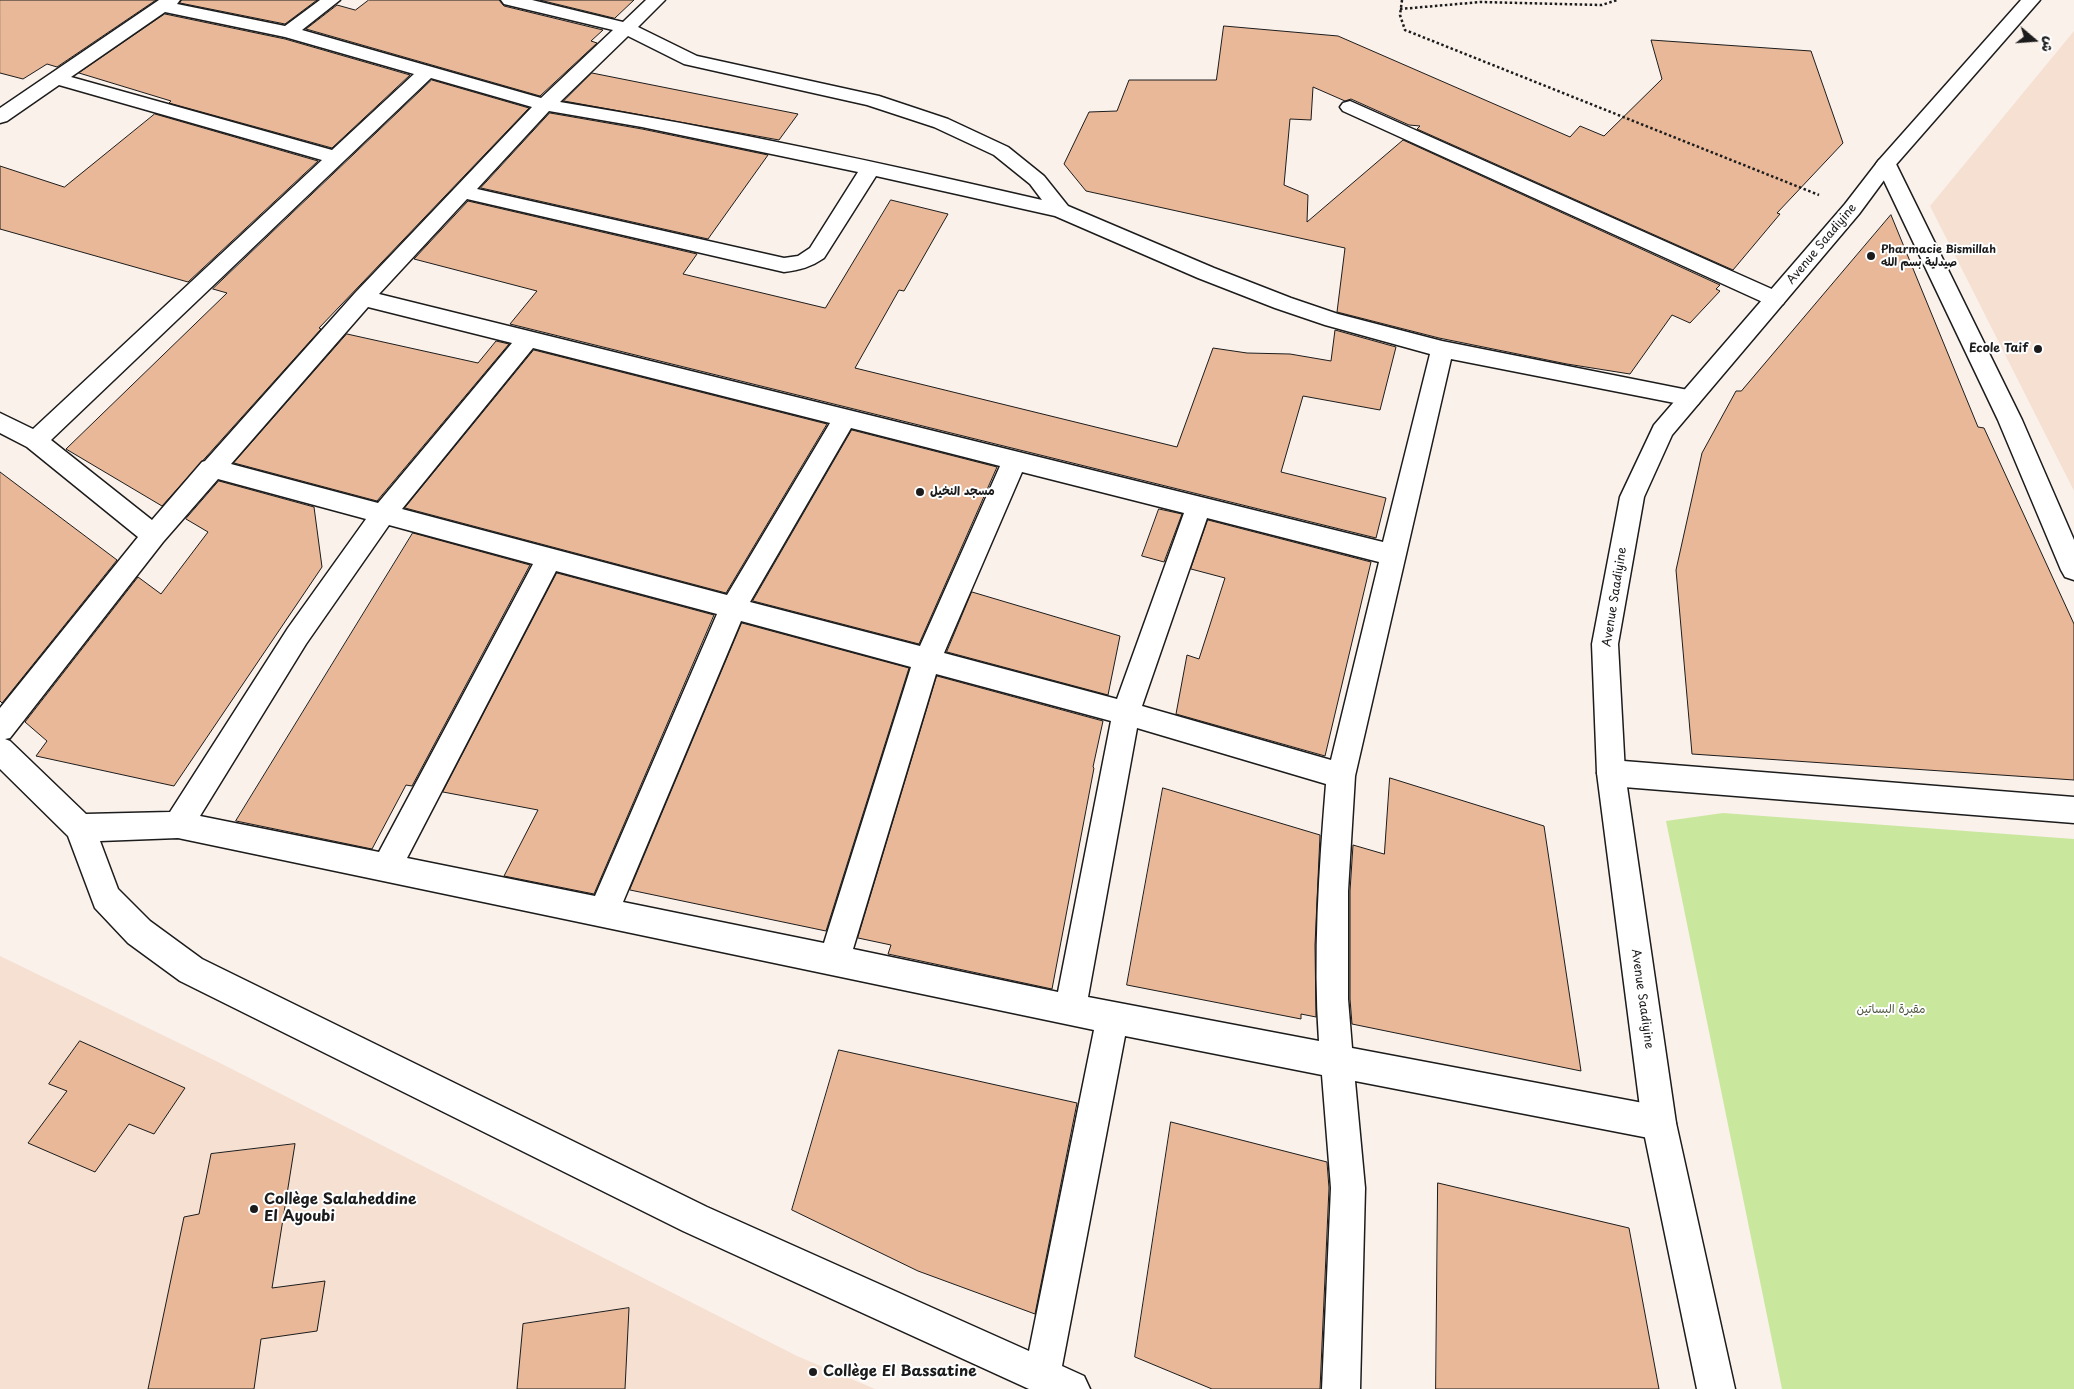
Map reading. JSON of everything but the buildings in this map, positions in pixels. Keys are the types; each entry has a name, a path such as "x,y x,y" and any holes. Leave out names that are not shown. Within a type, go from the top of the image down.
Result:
{"street":[{"path":"288,32 331,0"},
{"path":"510,0 626,28 663,48 691,60 872,100 941,123 1002,151 1037,180 1061,211"},
{"path":"0,729 154,535 211,468 364,298 545,105 656,0"},
{"name":"Avenue Saadiyine","path":"1716,1389 1659,1124 1611,772 1605,644 1632,497 1662,432 1852,209 1886,164 2031,0"},
{"path":"0,117 167,3 288,32 545,105 642,121 871,168 1061,211 1283,303 1368,330 1442,349 1690,398"},
{"path":"35,441 427,72"},
{"path":"56,79 337,158"},
{"path":"1350,107 1775,299"},
{"path":"1886,164 2010,420 2074,570"},
{"path":"463,192 784,265 804,262 817,254 871,168"},
{"path":"364,298 1393,555"},
{"path":"178,825 297,636 383,515 528,339"},
{"path":"1342,1389 1348,1188 1332,999 1333,890 1341,776 1442,349"},
{"path":"603,913 733,608 845,418"},
{"path":"0,422 35,441 154,535"},
{"path":"834,960 927,660 1015,460"},
{"path":"211,468 1126,714 1341,776"},
{"path":"1070,1010 1126,714 1199,506"},
{"path":"386,868 549,559"},
{"path":"0,750 80,828 106,898 139,932 191,970 695,1219 1056,1382 1112,1019"},
{"path":"1611,772 2074,810"},
{"path":"80,828 178,825 1112,1019 1659,1124"}],"path":[{"path":"1402,0 1400,20 1405,30 1852,209"},
{"path":"1400,9 1481,2 1602,5 1617,0"}],"shaded area":[{"name":"Ecole Taif","path":"2074,31 2074,491 1930,206"},
{"name":"Collège Salaheddine El Ayoubi","path":"0,956 218,1062 797,1356 875,1389 0,1389"}],"green space":[{"name":"مقبرة البساتين","path":"1723,813 2074,839 2074,1389 1782,1389 1666,821"}],"place":[{"name":"Pharmacie Bismillah صيدلية بسم الله","path":"1871,256"},
{"name":"Ecole Taif","path":"2038,349"},
{"name":"مسجد النخيل","path":"920,492"},
{"name":"Collège Salaheddine El Ayoubi","path":"254,1209"},
{"name":"Collège El Bassatine","path":"813,1372"}]}
